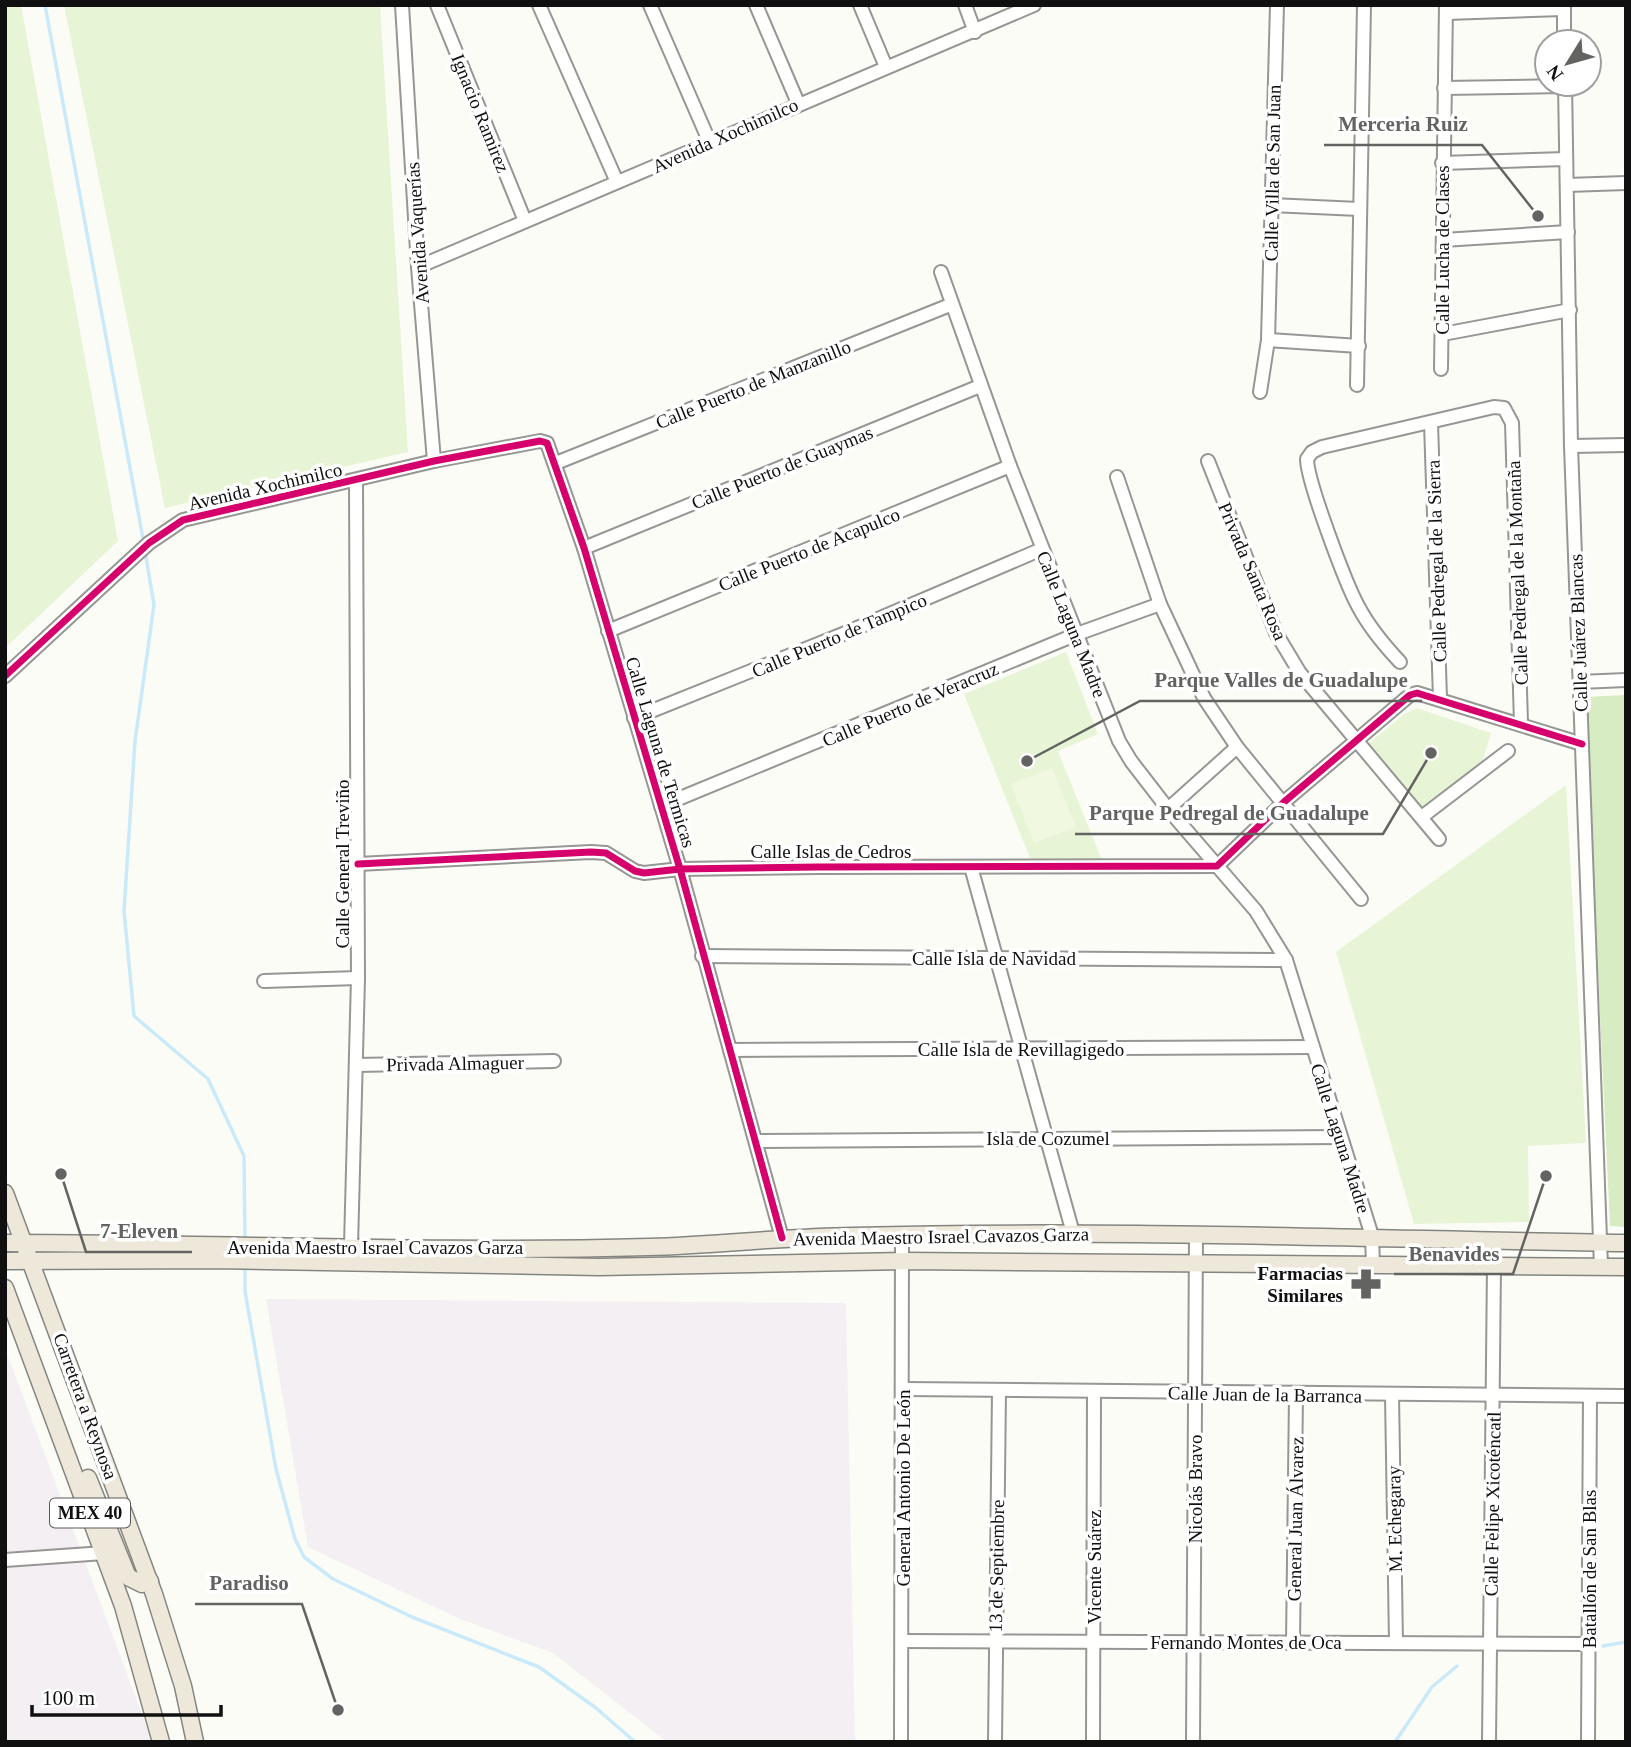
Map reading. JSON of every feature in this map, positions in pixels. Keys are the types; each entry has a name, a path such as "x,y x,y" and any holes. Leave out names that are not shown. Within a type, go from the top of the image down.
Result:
{"main road":[{"name":"Carretera a Reynosa","path":"5,1193 150,1581 183,1686 195,1742"},
{"name":"Avenida Maestro Israel Cavazos Garza","path":"267,1254 351,1246 649,1247 782,1238 1073,1233 1372,1236 1626,1243"},
{"name":"Avenida Maestro Israel Cavazos Garza","path":"5,1244 599,1267 904,1261 1626,1267"},
{"name":"Avenida Maestro Israel Cavazos Garza","path":"5,1261 217,1253"},
{"name":"Carretera a Reynosa","path":"5,1288 123,1606 161,1742"},
{"path":"22,1333 42,1362 128,1577 142,1584 150,1581"}],"street":[{"name":"Avenida Vaquerías","path":"402,5 418,267 434,461"},
{"name":"Ignacio Ramirez","path":"437,5 525,221"},
{"path":"539,5 617,182"},
{"path":"650,5 710,143"},
{"path":"756,5 797,103"},
{"path":"860,5 886,68"},
{"path":"965,5 975,32"},
{"name":"Avenida Xochimilco","path":"418,267 710,143 797,103 975,32 1034,5"},
{"name":"Calle Villa de San Juan","path":"1259,392 1268,340 1277,5"},
{"path":"1357,385 1364,5"},
{"path":"1446,9 1564,7 1564,28"},
{"name":"Calle Lucha de Clases","path":"1441,369 1446,9"},
{"path":"1444,88 1533,86"},
{"name":"Calle Juárez Blancas","path":"1565,98 1571,446 1601,1267"},
{"path":"1442,163 1566,159"},
{"path":"1567,185 1626,183"},
{"path":"1271,205 1359,209"},
{"path":"1443,240 1568,232"},
{"name":"Calle Laguna Madre","path":"941,272 950,304 1010,466 1119,741 1130,761 1168,809 1256,911 1286,960 1372,1236 1373,1265"},
{"name":"Calle Puerto de Manzanillo","path":"556,463 950,304"},
{"path":"1443,334 1570,310"},
{"path":"1268,340 1359,346"},
{"name":"Calle Puerto de Guaymas","path":"584,548 980,386"},
{"name":"Calle Pedregal de la Montaña","path":"1431,423 1494,407 1504,408 1512,423 1521,723"},
{"path":"1400,663 1377,636 1357,605 1307,468 1312,452 1322,447 1431,423"},
{"name":"Calle Pedregal de la Sierra","path":"1431,423 1440,698"},
{"name":"Avenida Xochimilco","path":"5,676 171,527 201,513 356,481 434,461 544,441"},
{"name":"Calle Laguna de Termicas","path":"544,441 556,463 584,548 680,869 782,1238"},
{"path":"1571,446 1626,445"},
{"name":"Privada Santa Rosa","path":"1208,461 1276,633 1300,673 1423,816 1439,839"},
{"name":"Calle Puerto de Acapulco","path":"608,631 1010,466"},
{"path":"1117,477 1160,604 1204,698 1237,747 1361,899"},
{"name":"Calle General Treviño","path":"351,1246 358,978 356,481"},
{"name":"Calle Puerto de Tampico","path":"634,718 843,634 1042,549"},
{"name":"Calle Puerto de Veracruz","path":"661,806 1077,634 1160,604"},
{"path":"1579,682 1626,680"},
{"path":"1217,866 1284,802 1410,695 1417,693 1440,698 1582,744"},
{"path":"1168,809 1237,747"},
{"path":"1423,816 1508,751"},
{"name":"Calle Islas de Cedros","path":"358,864 591,852 606,853 635,871 1217,866"},
{"path":"971,867 1073,1233"},
{"name":"Calle Isla de Navidad","path":"702,956 1286,960"},
{"path":"264,982 358,978"},
{"name":"Calle Isla de Revillagigedo","path":"730,1049 1021,1051 1311,1047"},
{"name":"Privada Almaguer","path":"356,1065 554,1062"},
{"name":"Isla de Cozumel","path":"756,1142 1340,1137"},
{"name":"General Antonio De León","path":"901,1742 904,1389 902,1235"},
{"name":"Nicolás Bravo","path":"1193,1742 1198,1263 1196,1236"},
{"name":"Calle Felipe Xicoténcatl","path":"1489,1742 1494,1266"},
{"name":"Calle Juan de la Barranca","path":"904,1389 1296,1395 1626,1396"},
{"name":"13 de Septiembre","path":"995,1742 999,1391"},
{"name":"Vicente Suárez","path":"1093,1742 1094,1392"},
{"name":"General Juan Álvarez","path":"1293,1643 1296,1395"},
{"name":"M. Echegaray","path":"1392,1395 1396,1643"},
{"name":"Batallón de San Blas","path":"1588,1742 1590,1396"},
{"path":"5,1560 104,1553"},
{"name":"Fernando Montes de Oca","path":"902,1640 1589,1644"}],"shaded area":[{"path":"266,1299 846,1303 855,1742 667,1742 553,1653 460,1619 308,1547"},
{"path":"5,1348 148,1730 150,1742 5,1742"}],"green space":[{"path":"5,5 21,5 118,541 5,648"},
{"path":"64,5 380,5 408,452 165,508"},
{"path":"1066,652 1098,734 1058,751 1102,860 1032,863 964,694"},
{"path":"1626,695 1626,1227 1610,1226 1585,697"},
{"path":"1417,708 1491,733 1482,763 1423,809 1369,743 1406,713"},
{"path":"1052,768 1076,827 1034,843 1011,784"},
{"path":"1566,785 1586,1143 1528,1146 1529,1222 1414,1224 1336,952"}],"waterway":[{"path":"45,5 144,544"},
{"path":"145,551 154,605 135,741 124,911 134,1016 208,1079 244,1156 245,1241"},
{"path":"245,1266 245,1291 276,1469 295,1539 304,1557 333,1579 412,1617 539,1667 596,1708 635,1742"},
{"path":"1603,1646 1626,1642"},
{"path":"1395,1742 1432,1687 1457,1666"}],"cycle path":[{"path":"5,676 149,543 183,520 434,461 540,441 547,443 584,548 680,869 782,1238"},
{"path":"358,864 591,852 606,853 635,871 644,873 680,869 818,867 1217,866 1284,802 1410,695 1417,693 1582,744"}],"place":[{"name":"Merceria Ruiz","path":"1538,216"},
{"name":"Parque Pedregal de Guadalupe","path":"1431,753"},
{"name":"Parque Valles de Guadalupe","path":"1027,761"},
{"name":"7-Eleven","path":"61,1174"},
{"name":"Benavides","path":"1546,1176"},
{"name":"Farmacias Similares","path":"1366,1284"},
{"name":"Paradiso","path":"338,1710"}]}
